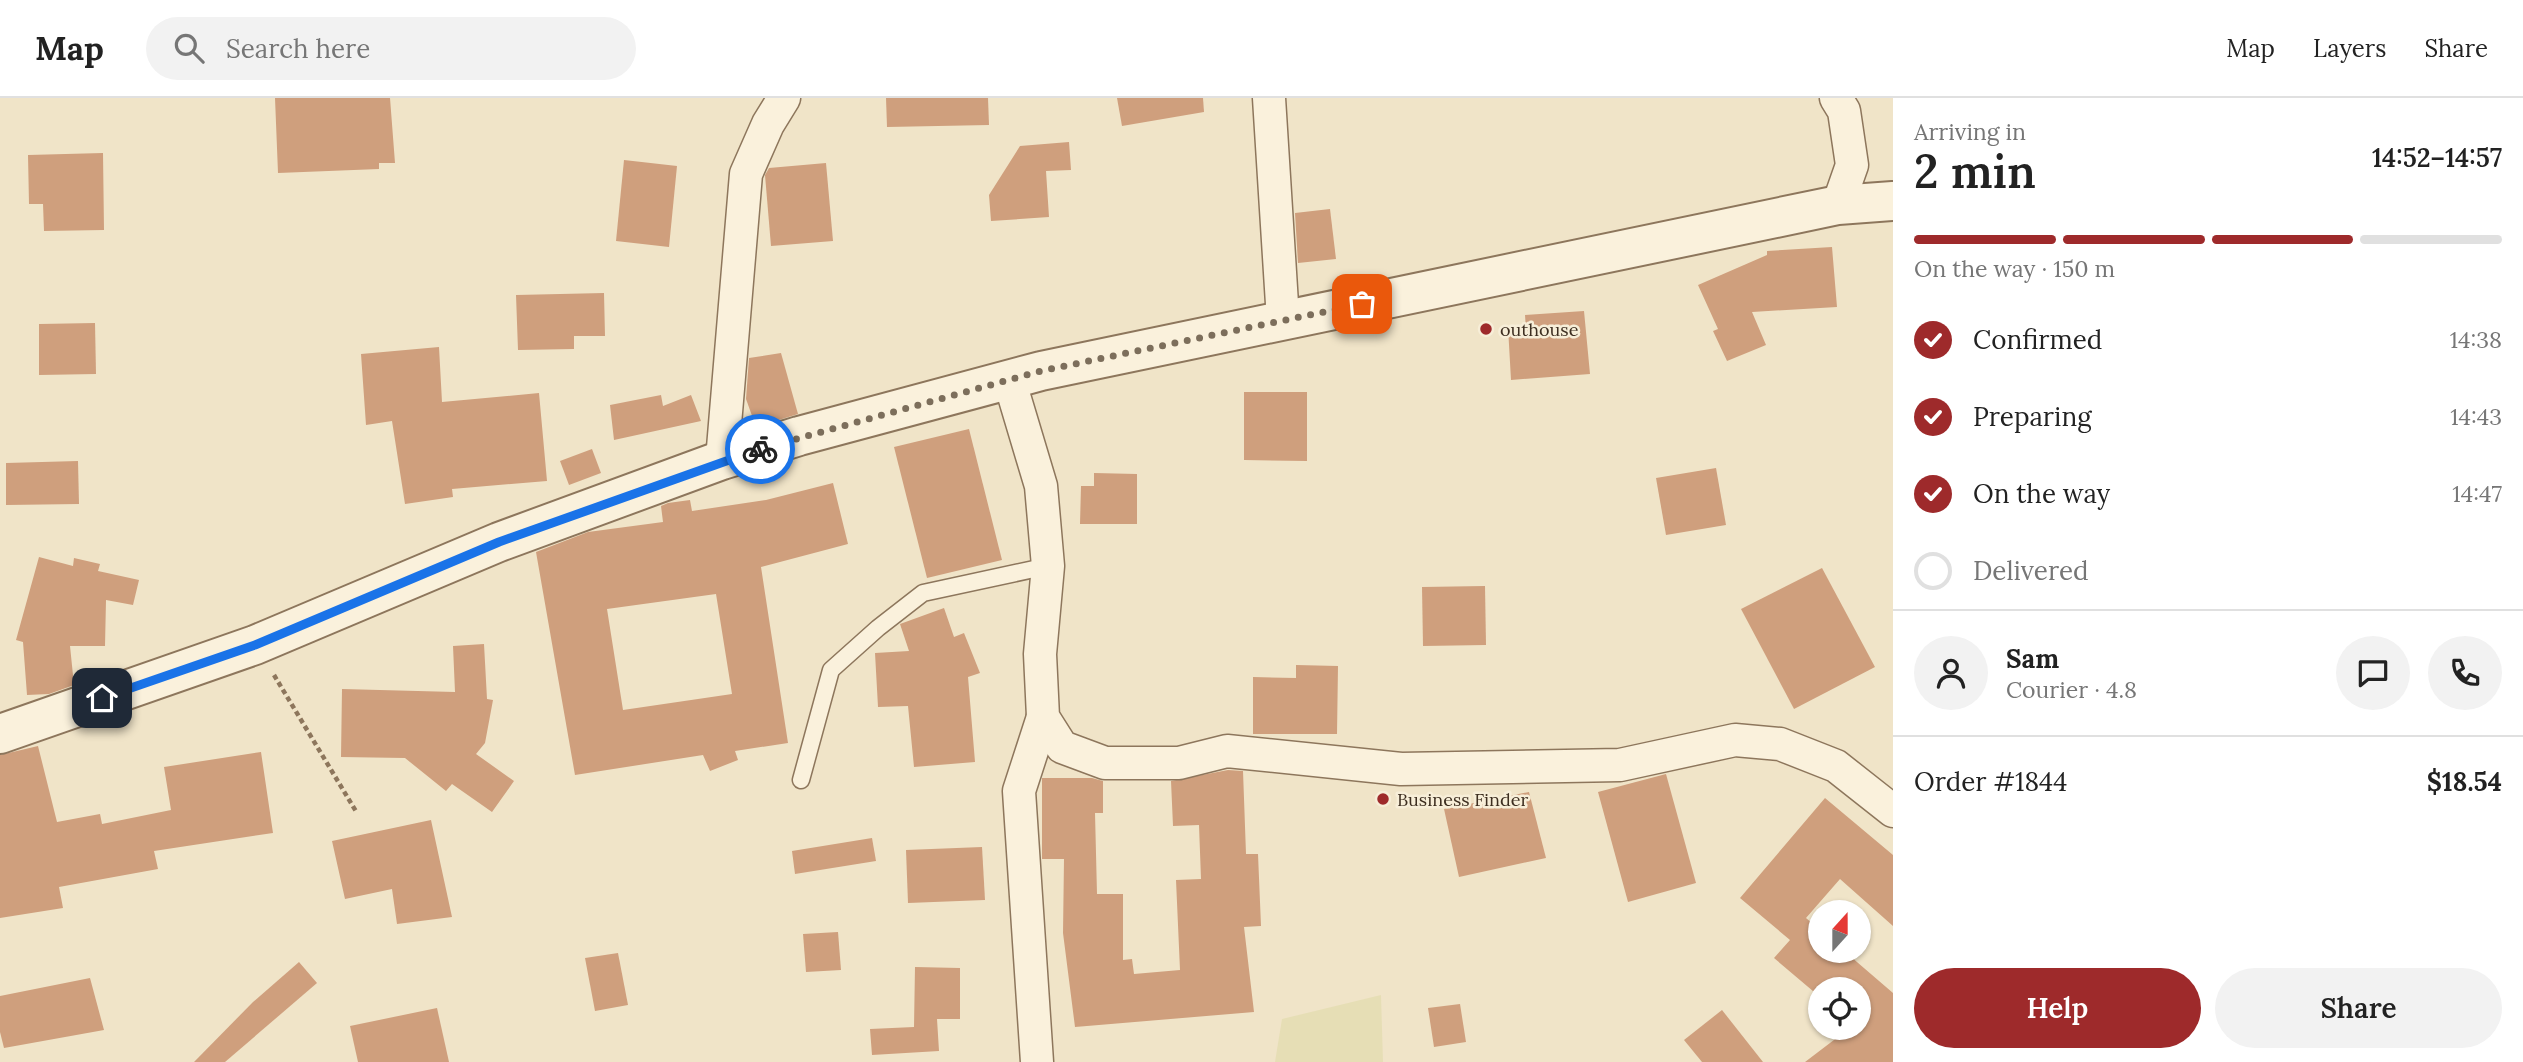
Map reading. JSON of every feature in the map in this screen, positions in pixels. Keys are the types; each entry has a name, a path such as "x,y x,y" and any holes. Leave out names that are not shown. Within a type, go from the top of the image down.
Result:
{"street":[{"path":"722,460 746,174 783,98"},
{"path":"1269,98 1283,320"},
{"path":"1836,98 1844,111 1853,165 1838,205"},
{"path":"0,734 255,645 499,542 722,460 1009,379 1838,205 1893,201"},
{"path":"1009,379 1041,486 1048,566 1040,654 1043,717 1019,791 1037,1062"},
{"path":"1043,717 1062,747 1105,763 1179,763 1227,751 1401,769 1620,765 1735,740 1780,744 1836,766 1893,811"}],"lane":[{"path":"801,780 831,670 878,628 923,593 1048,566"}],"path":[{"path":"255,645 311,732 357,813"}],"shaded area":[{"path":"1381,995 1383,1062 1275,1062 1282,1019"}],"building":[{"path":"275,98 390,98 395,163 379,163 379,169 278,173"},
{"path":"886,98 988,98 989,125 887,127"},
{"path":"1117,98 1203,98 1204,112 1122,126"},
{"path":"1069,142 1071,170 1046,171 1049,217 991,221 989,195 1020,146"},
{"path":"103,153 104,230 44,231 43,204 29,204 28,155"},
{"path":"624,160 677,166 669,247 616,241"},
{"path":"826,163 833,241 771,246 765,175 769,168"},
{"path":"1330,209 1336,259 1298,263 1295,213"},
{"path":"1832,247 1837,307 1752,312 1766,345 1727,361 1713,331 1718,329 1698,285 1767,255 1767,251"},
{"path":"604,293 605,336 574,336 574,349 518,350 516,295"},
{"path":"1584,311 1590,374 1511,380 1508,327 1526,330 1525,315"},
{"path":"95,323 96,374 39,375 39,324"},
{"path":"439,347 442,402 539,393 547,481 452,489 453,497 405,504 392,421 366,425 361,354"},
{"path":"781,353 798,414 756,427 746,399 749,358"},
{"path":"1244,392 1307,392 1307,461 1244,460"},
{"path":"661,395 663,406 691,395 701,421 614,440 610,405"},
{"path":"969,429 1002,560 927,578 894,447"},
{"path":"592,449 601,473 569,485 560,461"},
{"path":"78,461 79,504 6,505 6,463"},
{"path":"1716,468 1726,525 1666,535 1656,478"},
{"path":"1094,473 1137,474 1137,524 1080,524 1081,486 1094,486"},
{"path":"833,483 848,544 761,567 788,743 735,751 738,760 710,771 703,755 575,775 536,552 588,532 663,522 661,506 668,503 690,500 692,511 766,500","holes":["716,594 732,694 623,710 607,609"]},
{"path":"39,557 73,566 74,558 100,564 98,571 139,580 133,605 106,600 105,646 70,646 74,685 49,694 27,695 23,642 16,640"},
{"path":"1822,568 1875,667 1794,709 1741,609"},
{"path":"1485,586 1486,645 1423,646 1422,587"},
{"path":"944,608 954,637 964,633 980,673 968,677 975,762 914,767 908,706 878,707 875,653 909,651 900,624"},
{"path":"484,644 487,699 493,700 485,743 476,754 514,781 492,812 452,784 446,791 405,758 341,757 342,689 455,692 453,646"},
{"path":"1296,665 1338,666 1337,734 1253,734 1253,677 1296,678"},
{"path":"38,746 57,822 100,814 102,824 171,810 164,767 261,752 273,833 154,851 158,869 59,887 63,908 0,918 0,755"},
{"path":"1228,770 1243,771 1246,854 1258,854 1261,926 1244,927 1254,1012 1075,1027 1063,933 1064,859 1042,859 1042,778 1092,778 1103,781 1103,813 1095,813 1097,894 1123,894 1123,960 1132,959 1134,974 1180,970 1176,880 1201,879 1199,825 1173,826 1171,781"},
{"path":"1666,774 1696,883 1628,902 1598,792"},
{"path":"1529,792 1546,858 1459,877 1444,809"},
{"path":"1825,798 1893,855 1893,926 1871,906 1871,900 1864,900 1840,879 1822,900 1808,900 1806,918 1808,963 1858,963 1893,993 1893,1062 1805,1062 1834,1040 1871,1040 1871,977 1808,977 1808,987 1774,958 1790,940 1740,898"},
{"path":"431,820 452,917 397,924 392,889 345,899 332,841"},
{"path":"872,838 876,861 795,874 792,851"},
{"path":"982,847 985,900 908,903 906,850"},
{"path":"838,932 841,970 806,972 803,934"},
{"path":"618,953 628,1005 595,1011 585,958"},
{"path":"299,962 317,983 225,1062 194,1062 253,1002"},
{"path":"915,967 960,968 960,1019 937,1019 939,1051 872,1055 870,1029 914,1027"},
{"path":"90,978 104,1030 4,1048 0,1032 0,996"},
{"path":"1460,1004 1466,1042 1434,1047 1428,1008"},
{"path":"437,1008 449,1062 358,1062 350,1026"},
{"path":"1722,1010 1763,1062 1702,1062 1684,1040"}],"way so far":[{"path":"760,449 1041,371 1362,304"}],"place":[{"name":"outhouse","path":"1486,329"},
{"name":"Business Finder","path":"1383,799"}],"route":[{"path":"102,698 255,645 499,542 722,460 760,449"}]}
